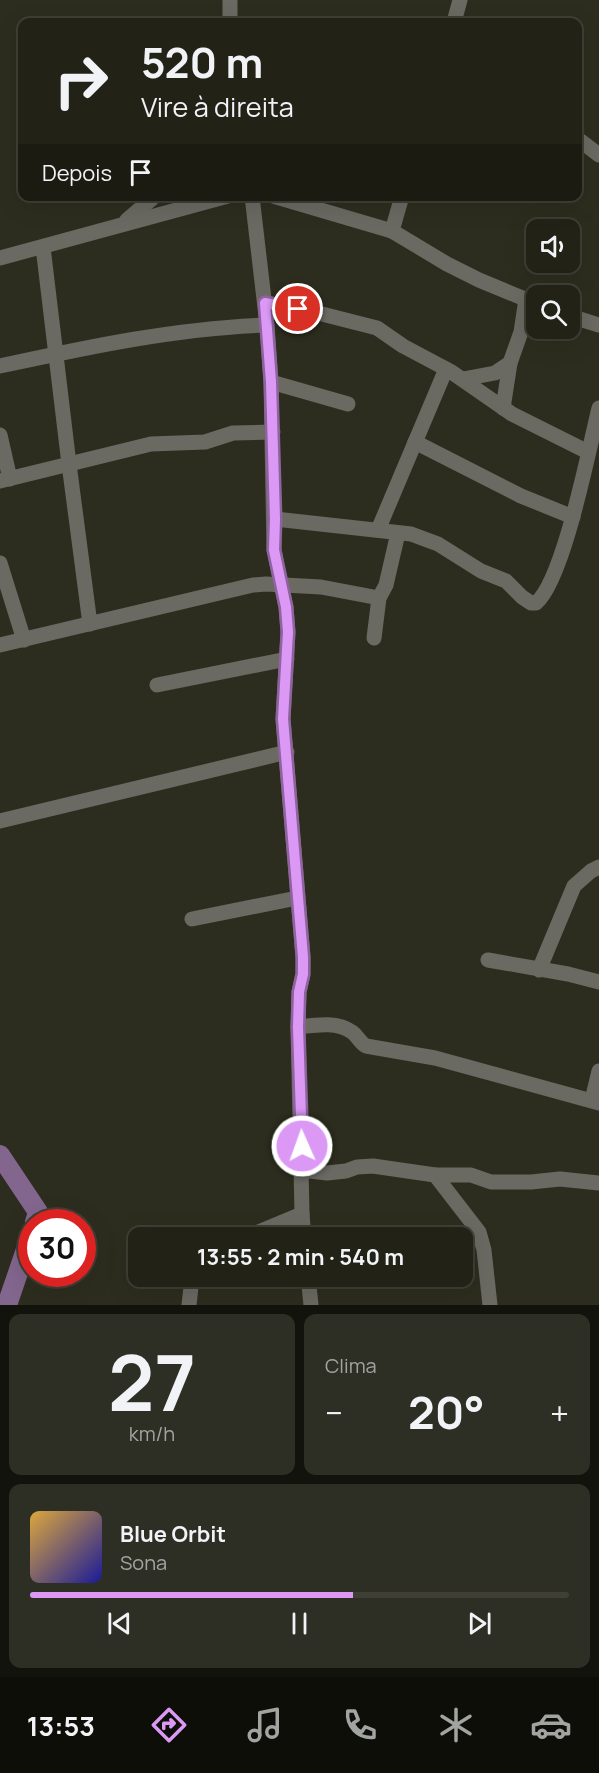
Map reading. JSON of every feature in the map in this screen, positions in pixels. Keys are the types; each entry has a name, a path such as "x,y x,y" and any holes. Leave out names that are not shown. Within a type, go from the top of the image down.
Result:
{"street":[{"path":"230,0 230,18"},
{"path":"455,18 460,0"},
{"path":"582,142 599,154"},
{"path":"123,224 149,201"},
{"path":"0,258 209,201"},
{"path":"253,201 265,303 271,382 274,550 286,607 288,632 283,719 303,957 298,1027 303,1227"},
{"path":"290,201 392,231 447,264 526,300"},
{"path":"392,231 401,201"},
{"path":"43,247 90,624"},
{"path":"265,303 314,312 377,328 403,346 463,379 503,408 588,452"},
{"path":"503,408 510,363 526,317"},
{"path":"580,319 599,325"},
{"path":"0,366 157,336 226,327 267,326"},
{"path":"521,332 526,328"},
{"path":"463,379 495,373 510,363"},
{"path":"378,530 446,369"},
{"path":"271,382 348,404"},
{"path":"275,519 411,534 438,544 481,571 506,581 522,597 531,603 536,603 541,599 556,570 573,517 599,408"},
{"path":"0,435 5,480 151,444 206,442 233,434 273,432"},
{"path":"415,442 521,496 573,517"},
{"path":"374,638 379,598 386,585 398,533"},
{"path":"0,563 24,640"},
{"path":"0,645 253,585 321,587 379,598"},
{"path":"157,685 287,659"},
{"path":"0,821 287,752"},
{"path":"539,970 574,886 599,867"},
{"path":"192,919 297,898"},
{"path":"488,960 568,974 599,982"},
{"path":"298,1027 316,1024 343,1027 354,1033 366,1046 435,1058 595,1102 599,1071"},
{"path":"302,1170 327,1173 373,1166 435,1175 471,1176 491,1182 512,1183 560,1179 599,1183"},
{"path":"435,1175 479,1232 484,1250 490,1305"},
{"path":"271,1227 302,1214"},
{"path":"189,1305 190,1287"},
{"path":"309,1287 311,1305"}],"waterway":[{"path":"0,1155 36,1209"},
{"path":"7,1305 18,1273"}],"route":[{"path":"298,309 265,303 273,432 274,550 286,607 288,632 283,719 303,957 298,1027 302,1146"}]}
